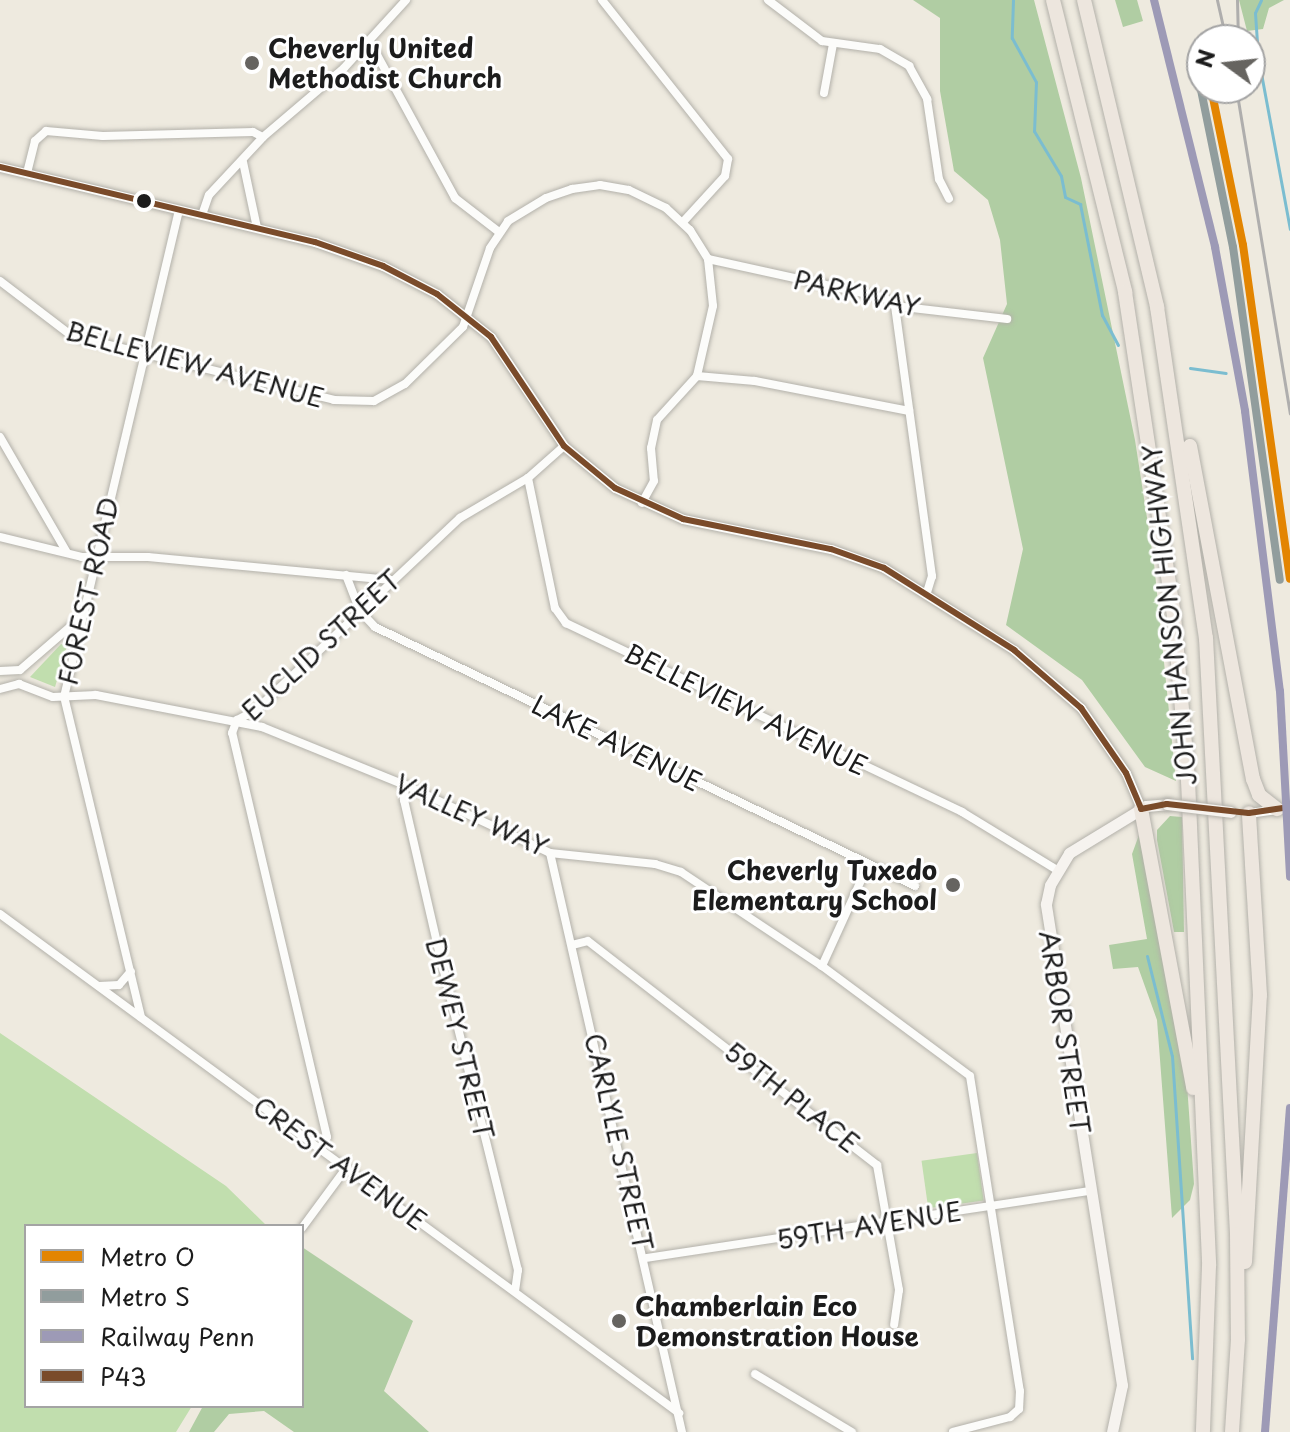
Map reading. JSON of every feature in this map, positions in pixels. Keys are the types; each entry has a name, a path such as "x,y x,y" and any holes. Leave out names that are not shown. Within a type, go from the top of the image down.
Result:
{"highway":[{"name":"JOHN HANSON HIGHWAY","path":"1053,0 1115,247 1159,488 1186,746 1210,1338 1203,1432"},
{"name":"JOHN HANSON HIGHWAY","path":"1084,0 1151,274 1187,481 1209,673 1238,1339 1232,1432"},
{"path":"1151,274 1171,338 1253,779 1259,795 1284,808"},
{"path":"1141,809 1183,1019 1205,1165"},
{"path":"1238,1339 1259,1046 1249,813"}],"main road":[{"path":"1057,870 1083,842 1141,809 1167,804 1249,813"},
{"name":"ARBOR STREET","path":"1057,870 1047,919 1122,1391 1112,1432"}],"street":[{"path":"202,215 209,195 263,137 370,42 406,0"},
{"path":"602,0 728,159 725,176 683,222"},
{"path":"768,0 804,31 833,44 880,49 901,58 915,74 927,99 939,179 949,199"},
{"path":"370,42 455,198 499,232"},
{"path":"824,93 833,44"},
{"path":"27,173 35,141 46,131 103,136 253,132 263,137"},
{"path":"243,162 257,228"},
{"path":"0,167 257,228 383,266 469,315 503,352 564,446 595,474 642,503 691,521 854,556 927,592 1014,650 1070,696 1126,773 1141,809"},
{"path":"469,315 499,232 546,198 600,185 642,195 683,222 708,259 713,306 697,376 657,420 651,448 654,481 642,503"},
{"name":"FOREST ROAD","path":"141,1018 64,697 179,210"},
{"name":"PARKWAY","path":"708,259 885,298 895,306 1007,319"},
{"name":"BELLEVIEW AVENUE","path":"0,281 61,331 334,400 374,401 420,372 469,315"},
{"path":"895,306 932,576 927,592"},
{"path":"697,376 755,381 909,411"},
{"path":"0,437 66,551"},
{"name":"EUCLID STREET","path":"320,1148 327,1137 232,733 237,720 255,711 391,580 474,506 528,478 564,446"},
{"name":"BELLEVIEW AVENUE","path":"528,478 555,608 566,623 976,819 1057,870"},
{"path":"0,537 97,555 391,580"},
{"path":"346,575 360,611"},
{"name":"LAKE AVENUE","path":"360,611 375,627 915,886"},
{"path":"0,671 20,670 82,615"},
{"path":"0,689 19,684 20,670"},
{"name":"VALLEY WAY","path":"19,684 64,697 85,693 237,720 405,785 550,853 655,864 681,872 822,966 970,1076 990,1206"},
{"name":"DEWEY STREET","path":"405,785 404,800 437,943 518,1270 515,1291"},
{"path":"1249,813 1284,808"},
{"name":"CARLYLE STREET","path":"550,853 646,1258 682,1432"},
{"path":"822,966 868,865"},
{"name":"CREST AVENUE","path":"0,914 679,1413"},
{"name":"59TH PLACE","path":"572,945 588,941 864,1152 882,1174 899,1290 894,1325"},
{"path":"99,986 119,985 131,971"},
{"path":"304,1225 347,1167"},
{"name":"59TH AVENUE","path":"646,1258 1091,1191"},
{"path":"953,1432 1010,1417 1019,1409 1020,1391 990,1206"},
{"path":"755,1374 852,1432"}],"green space":[{"path":"913,0 1034,0 1081,178 1135,440 1154,563 1176,781 1145,767 1082,680 1006,625 1023,549 983,358 1007,304 1000,240 988,200 954,171 940,91 940,18"},
{"path":"1115,0 1137,0 1143,21 1123,27"},
{"path":"1239,0 1284,0 1269,8 1264,24 1245,24"},
{"path":"61,644 67,646 55,687 30,677"},
{"path":"1170,816 1182,817 1184,932 1174,932 1157,840 1157,830"},
{"path":"1139,835 1186,1070 1194,1184 1190,1200 1172,1218 1157,1020 1138,967 1113,969 1109,945 1147,939 1132,854"},
{"path":"0,1033 226,1186 265,1224 24,1224 24,1408 191,1408 176,1432 0,1432"},
{"path":"977,1153 984,1201 928,1208 922,1161"},
{"path":"304,1248 413,1321 384,1391 429,1432 294,1432 264,1411 229,1414 214,1432 189,1432 202,1408 304,1408"}],"waterway":[{"path":"1013,0 1012,38 1036,82 1034,131 1061,176 1065,197 1080,204 1102,315 1118,345"},
{"path":"1261,0 1255,13 1258,57 1290,229"},
{"path":"1190,368 1226,373"},
{"path":"1147,956 1172,1056 1192,1358"}],"railway":[{"path":"1217,0 1222,24"},
{"path":"1237,0 1238,24"},
{"path":"1239,104 1290,414"}],"metro line":[{"name":"S","path":"1204,104 1233,247 1280,580"},
{"name":"O","path":"1214,104 1243,245 1290,579"}],"rail line":[{"name":"Penn","path":"1154,0 1215,247 1245,411 1280,691 1290,877"},
{"name":"Penn","path":"1265,1432 1290,1108"}],"transit line":[{"name":"P43","path":"0,167 315,242 383,266 437,294 491,337 564,446 615,488 683,519 831,549 884,568 1014,650 1081,708 1126,773 1141,809"},
{"name":"P43","path":"1141,809 1167,804 1249,813 1290,807"}],"place":[{"name":"Cheverly United Methodist Church","path":"252,63"},
{"name":"Cheverly Tuxedo Elementary School","path":"953,885"},
{"name":"Chamberlain Eco Demonstration House","path":"619,1321"}]}
